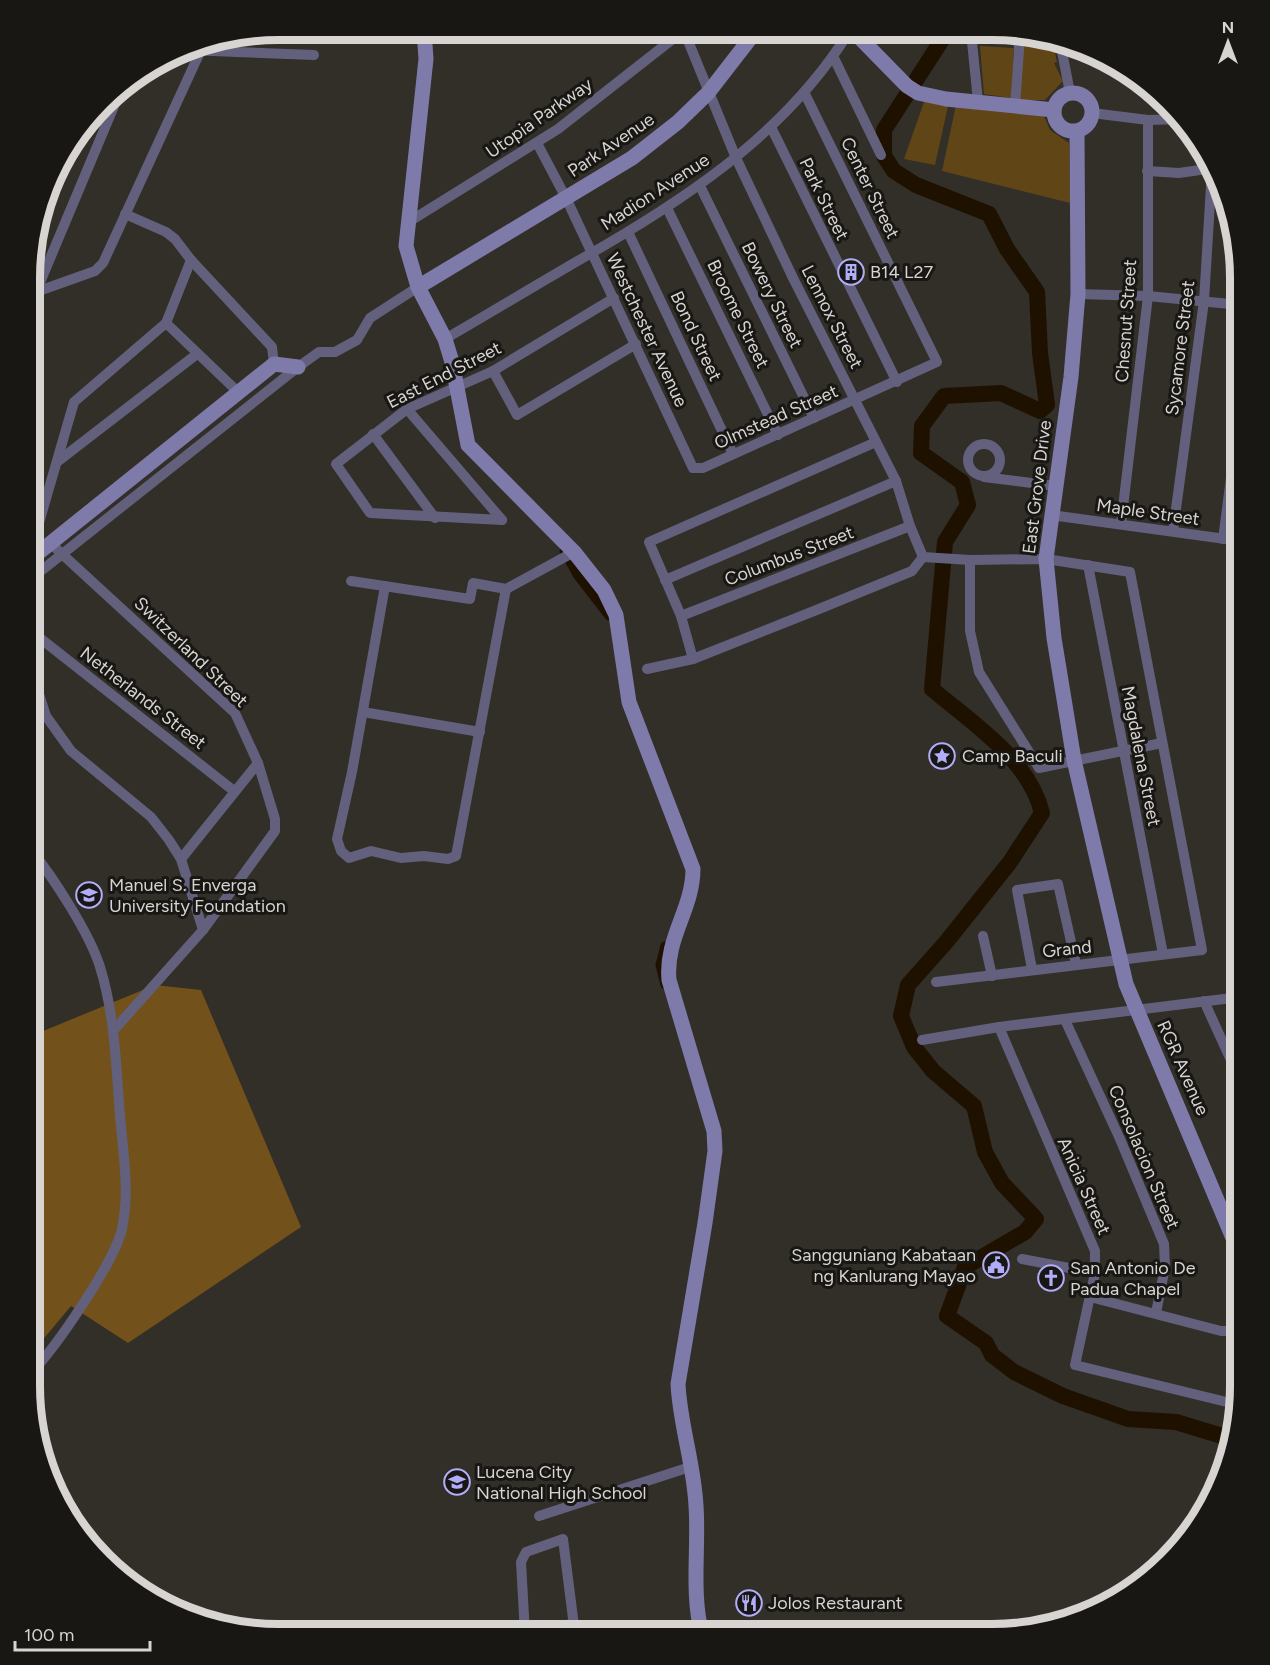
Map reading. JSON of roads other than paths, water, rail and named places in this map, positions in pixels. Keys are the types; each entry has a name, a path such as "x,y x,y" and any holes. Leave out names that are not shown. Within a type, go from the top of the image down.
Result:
{"street":[{"path":"425,40 426,59 406,246 418,287 445,339 459,388 462,420 468,445 574,552 604,590 616,615 629,702 693,869 693,885 667,959 669,980 714,1131 715,1151 705,1223 678,1384 679,1408 693,1466 700,1624"},
{"name":"Utopia Parkway","path":"407,223 537,143 671,40"},
{"name":"Lennox Street","path":"687,40 736,158 793,278 896,481 910,526 923,557"},
{"name":"Park Avenue","path":"418,287 632,158 678,122 708,93 749,40"},
{"name":"Madion Avenue","path":"445,339 628,232 700,186 736,158 805,94 844,40"},
{"path":"862,40 913,89 946,99 1054,110"},
{"path":"972,40 978,101"},
{"path":"1015,106 1019,42"},
{"path":"212,50 314,55"},
{"path":"1062,51 1070,93"},
{"path":"40,291 95,271 102,262 199,54"},
{"path":"833,56 881,155"},
{"path":"1070,93 1086,98 1092,113 1088,125 1077,131 1062,127 1056,119 1054,110 1060,98 1070,93"},
{"name":"Center Street","path":"805,94 936,362"},
{"path":"40,279 113,107"},
{"path":"1092,113 1148,120 1168,119"},
{"name":"Chesnut Street","path":"1121,524 1148,296 1148,120"},
{"name":"Park Street","path":"771,127 897,382"},
{"name":"East Grove Drive","path":"1077,131 1078,294 1071,377 1046,559 1054,638 1074,760 1126,984"},
{"name":"Westchester Avenue","path":"537,143 566,198 693,468"},
{"path":"1147,171 1179,173 1203,169"},
{"name":"Bowery Street","path":"700,186 814,418"},
{"name":"Sycamore Street","path":"1173,531 1204,301 1212,189"},
{"name":"Broome Street","path":"667,208 778,435"},
{"path":"125,214 175,238 191,260 272,347 274,364"},
{"name":"Bond Street","path":"628,232 733,454"},
{"path":"40,520 74,402 166,323 191,260"},
{"path":"40,573 298,367 319,352 335,352 357,340 370,318 418,287"},
{"path":"1078,294 1148,296 1230,304"},
{"name":"East End Street","path":"407,409 502,520 370,513 336,464 407,409 459,388 493,371 614,298"},
{"path":"166,323 237,392"},
{"path":"493,371 517,415 636,344"},
{"path":"57,462 197,354"},
{"name":"Olmstead Street","path":"693,468 704,468 897,382 936,362"},
{"path":"40,551 274,364 298,367"},
{"path":"373,434 435,518"},
{"path":"693,659 681,616 650,542 876,442"},
{"path":"983,476 1055,486"},
{"path":"665,580 896,481"},
{"path":"1223,539 1230,485"},
{"name":"Maple Street","path":"1051,515 1230,540"},
{"name":"Columbus Street","path":"681,616 910,526"},
{"name":"Switzerland Street","path":"50,543 235,713 258,763 275,819 275,831 203,930"},
{"path":"351,581 470,599 473,583 506,589 574,552"},
{"path":"647,669 693,659 912,571 923,557 970,560 1046,559 1088,565 1130,572 1162,743 1039,768 980,672 970,631 970,560"},
{"name":"Magdalena Street","path":"1088,565 1162,954"},
{"path":"385,586 338,839 341,851 349,858 371,851 401,858 424,856 448,859 456,856 506,589"},
{"name":"Netherlands Street","path":"40,638 234,791"},
{"path":"40,697 46,716 71,751 151,817 181,859 203,930 113,1032"},
{"path":"363,712 480,732"},
{"name":"Grand","path":"936,982 1202,950 1162,743"},
{"path":"181,859 258,763"},
{"path":"40,861 100,966 113,1032 125,1184 122,1230 109,1258 78,1310 40,1364"},
{"path":"1032,969 1017,890 1058,884 1076,964"},
{"path":"983,936 992,976"},
{"name":"RGR Avenue","path":"1126,984 1230,1231"},
{"path":"922,1040 999,1027 1230,998"},
{"path":"1204,1001 1230,1058"},
{"name":"Consolacion Street","path":"1065,1020 1120,1139 1164,1244 1165,1267 1156,1313"},
{"name":"Anicia Street","path":"999,1027 1095,1251 1095,1273 1075,1365 1229,1403"},
{"path":"1022,1259 1095,1273"},
{"path":"1090,1297 1221,1331 1230,1331"},
{"path":"539,1516 693,1466"},
{"path":"524,1624 521,1562 526,1552 563,1539 574,1624"}],"waterway":[{"path":"942,40 884,130 884,156 894,171 916,185 989,214 1007,249 1037,292 1040,353 1047,405 1040,411 1001,393 944,396 922,426 921,453 962,482 968,505 945,542 932,689 981,729 1012,759 1025,776 1042,813 1010,862 947,941 908,985 901,1016 914,1047 933,1071 974,1106 985,1152 1002,1183 1036,1219 1025,1232 965,1267 947,1316 986,1343 992,1355 1014,1372 1063,1396 1128,1419 1176,1422 1224,1437"},
{"path":"564,551 578,576 609,616"},
{"path":"665,946 660,965 665,985"}],"place":[{"name":"B14 L27","path":"851,272"},
{"name":"Camp Baculi","path":"942,756"},
{"name":"Manuel S. Enverga University Foundation","path":"89,895"},
{"name":"Sangguniang Kabataan ng Kanlurang Mayao","path":"996,1265"},
{"name":"San Antonio De Padua Chapel","path":"1051,1278"},
{"name":"Lucena City National High School","path":"457,1482"},
{"name":"Jolos Restaurant","path":"749,1603"}]}
